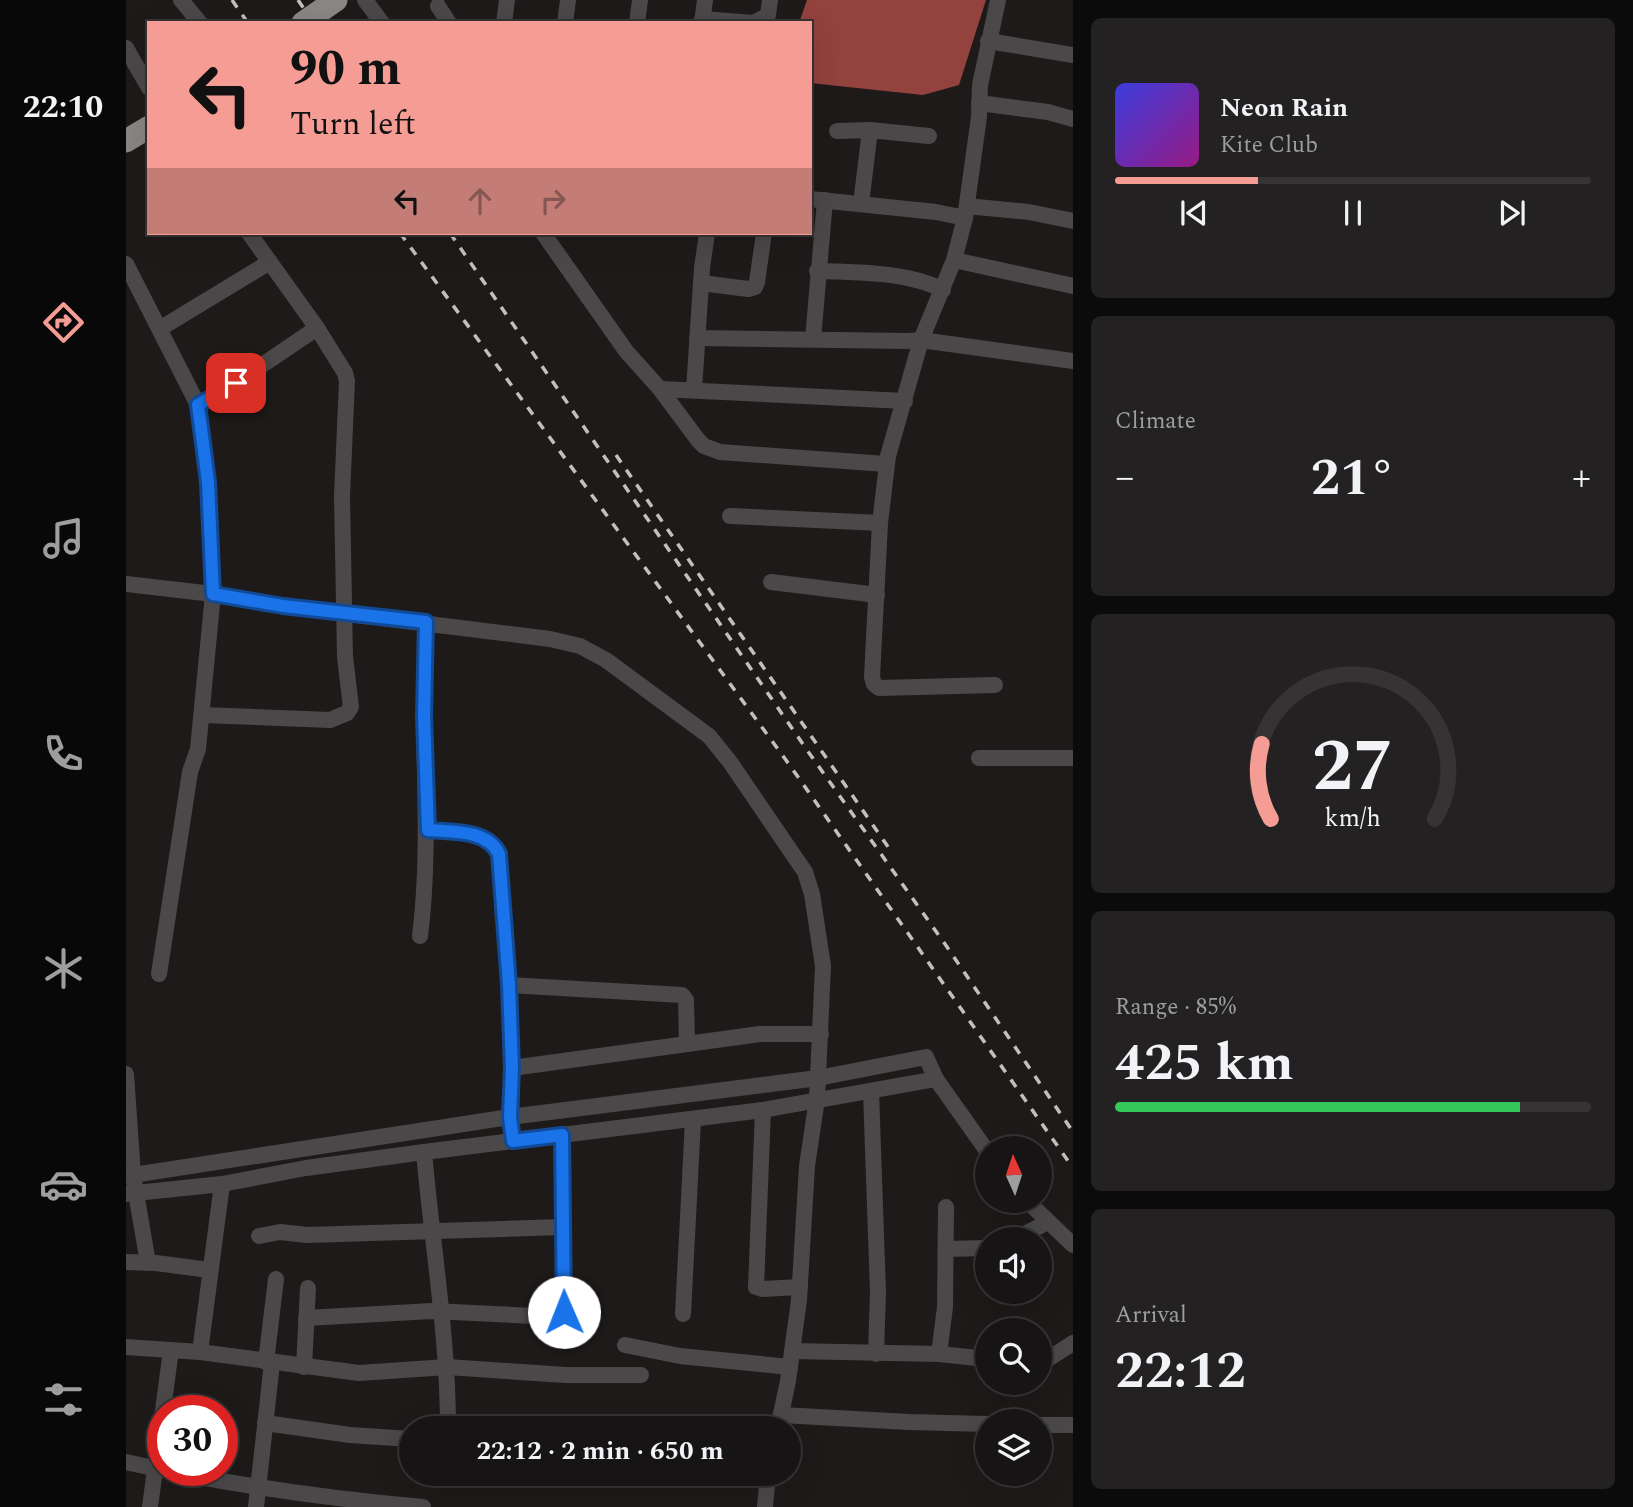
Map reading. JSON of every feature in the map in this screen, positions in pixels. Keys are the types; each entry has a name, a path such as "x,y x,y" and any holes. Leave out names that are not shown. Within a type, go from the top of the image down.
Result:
{"highway":[{"path":"306,21 336,0"},
{"path":"126,141 147,128"}],"street":[{"path":"181,0 198,21"},
{"path":"365,0 381,21"},
{"path":"504,21 507,0"},
{"path":"565,21 568,0"},
{"path":"637,21 640,0"},
{"path":"702,21 705,0"},
{"path":"758,21 768,15 770,0"},
{"path":"995,685 878,688 872,677 880,523 886,464 921,340 954,260 966,212 979,85 998,0"},
{"path":"438,6 448,21"},
{"path":"988,41 1073,55"},
{"path":"126,48 147,85"},
{"path":"979,103 1048,112 1073,119"},
{"path":"126,130 147,117"},
{"path":"861,204 870,130"},
{"path":"837,131 870,130 929,135"},
{"path":"813,339 817,199 936,212 1029,212 1073,220"},
{"path":"202,715 330,720 347,713 352,699 345,657 342,496 347,381 345,373 317,328 250,235"},
{"path":"544,235 626,351 660,389 698,440 712,450 886,464"},
{"path":"694,390 707,235"},
{"path":"701,283 748,289 755,287 764,235"},
{"path":"954,260 1073,286"},
{"path":"161,328 270,262"},
{"path":"126,264 198,405 208,482 213,594 202,715 198,749 190,772 159,974"},
{"path":"817,271 864,273 932,285 943,290"},
{"path":"198,405 215,397 317,328"},
{"path":"698,338 921,340 1073,361"},
{"path":"660,389 905,401"},
{"path":"730,516 880,523"},
{"path":"771,582 877,595"},
{"path":"126,584 514,634 580,646 606,660 709,736 730,762 804,872 813,894 823,965 817,1099 807,1166 800,1287 791,1359 780,1416"},
{"path":"420,936 428,830 424,716 426,622"},
{"path":"979,758 1073,758"},
{"path":"428,830 482,837 496,847 500,861 509,985 512,1068 510,1117 513,1141"},
{"path":"509,985 682,995 686,1000 687,1043"},
{"path":"512,1068 760,1034 821,1034"},
{"path":"130,1176 510,1117 818,1078 926,1057 936,1079 976,1136"},
{"path":"126,1074 131,1193 148,1263"},
{"path":"131,1193 222,1184 306,1168 424,1152 693,1120 936,1079"},
{"path":"871,1091 878,1292 876,1353"},
{"path":"763,1110 756,1287 800,1287"},
{"path":"683,1314 693,1120"},
{"path":"306,1318 442,1312 555,1317 562,1315 562,1135"},
{"path":"424,1152 447,1367 448,1416"},
{"path":"200,1352 222,1184"},
{"path":"939,1354 945,1307 946,1207"},
{"path":"1039,1213 1073,1245"},
{"path":"1038,1227 1048,1222"},
{"path":"259,1236 280,1232 307,1235 562,1227"},
{"path":"946,1249 975,1248"},
{"path":"126,1262 209,1270"},
{"path":"256,1507 276,1279"},
{"path":"304,1367 308,1288"},
{"path":"1052,1356 1073,1343"},
{"path":"625,1345 680,1356 791,1359 876,1353 975,1358"},
{"path":"126,1347 200,1352 359,1373 447,1367 565,1376 641,1375"},
{"path":"165,1395 171,1350"},
{"path":"801,1421 975,1424"},
{"path":"265,1423 350,1435 399,1438"},
{"path":"1052,1425 1073,1425"},
{"path":"126,1462 147,1467"},
{"path":"238,1484 339,1503 423,1507"},
{"path":"150,1507 153,1486"},
{"path":"765,1507 767,1486"}],"shaded area":[{"path":"807,0 986,0 959,85 923,95 812,83 812,21 800,21"}],"railway":[{"path":"232,0 247,21"},
{"path":"298,0 313,21"},
{"path":"401,235 791,767 1073,1168"},
{"path":"451,235 1073,1132"},
{"path":"616,455 893,854"}],"route":[{"path":"236,383 198,405 208,482 213,594 283,606 426,622 424,716 428,830 482,837 496,847 499,854 509,985 512,1068 510,1117 513,1141 562,1135 564,1312"}]}
